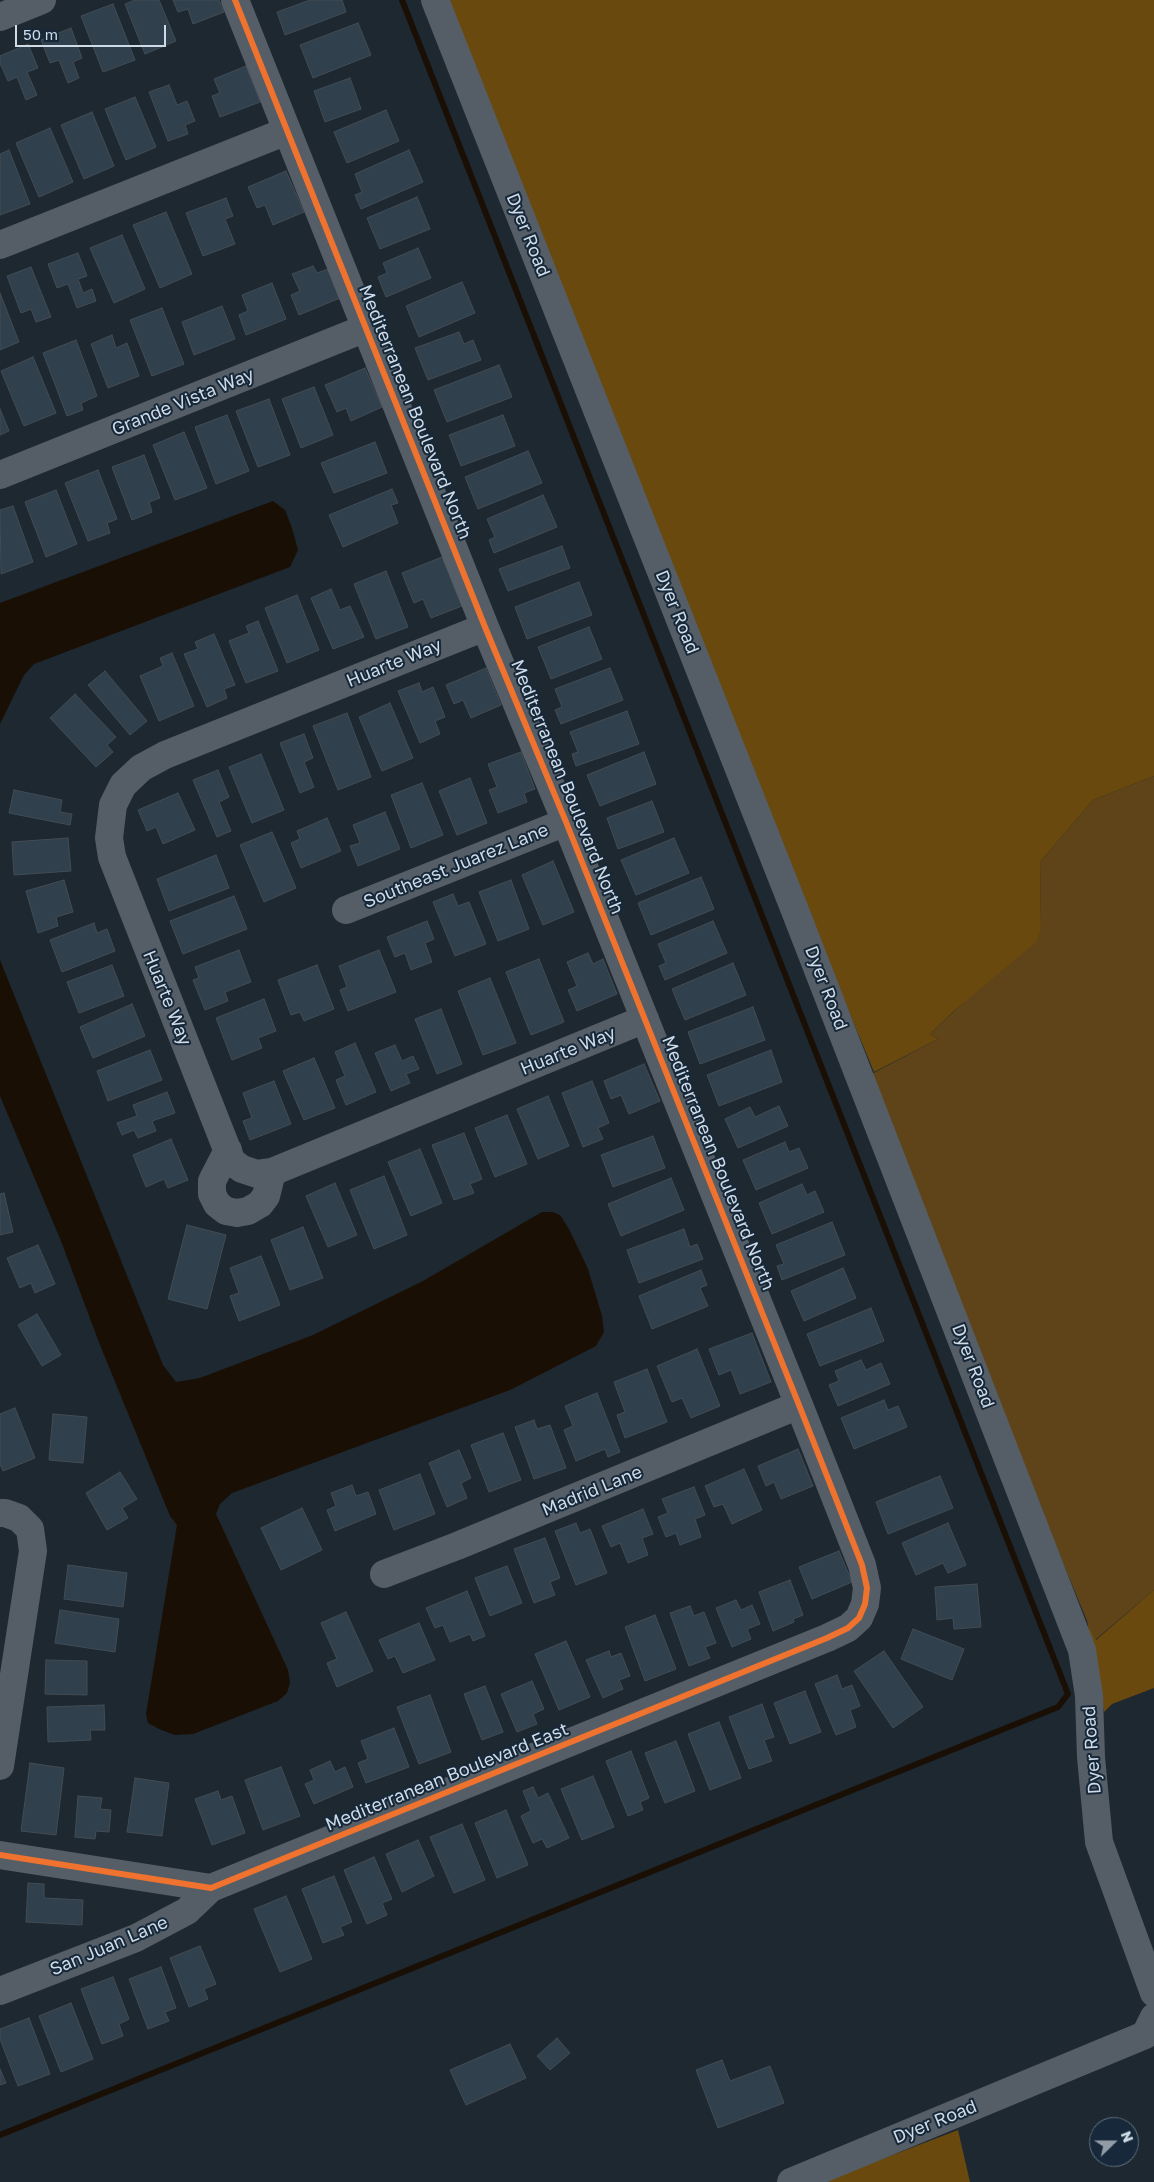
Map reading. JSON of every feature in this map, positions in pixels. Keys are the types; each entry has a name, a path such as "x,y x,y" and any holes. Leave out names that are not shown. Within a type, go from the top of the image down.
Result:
{"street":[{"path":"0,17 42,0"},
{"name":"Mediterranean Boulevard North","path":"235,0 485,627 566,822 799,1405 862,1566 867,1588"},
{"name":"Dyer Road","path":"435,0 787,889 1082,1650 1089,1696 1091,1757 1100,1842 1154,1992"},
{"path":"0,245 287,131"},
{"name":"Grande Vista Way","path":"0,475 366,328"},
{"name":"Huarte Way","path":"485,627 165,755 141,768 122,785 113,805 108,838 112,857 232,1162 242,1169 257,1174 272,1172 645,1019"},
{"name":"Southeast Juarez Lane","path":"346,910 566,822"},
{"path":"228,1150 221,1159 212,1181 212,1194 217,1204 226,1211 237,1213 248,1211 260,1204 266,1196 272,1172"},
{"name":"Madrid Lane","path":"384,1574 457,1546 799,1405"},
{"path":"0,1513 38,1523 0,1766"},
{"name":"Mediterranean Boulevard East","path":"211,1888 827,1638 848,1628 859,1618 865,1604 867,1588"},
{"path":"0,1855 211,1888"},
{"name":"San Juan Lane","path":"0,1991 136,1938 187,1911 211,1888"},
{"name":"Dyer Road","path":"790,2182 1145,2035 1154,2017"}],"shaded area":[{"path":"430,0 1154,0 1154,776 1093,800 1040,862 1041,929 1036,942 955,1010 930,1034 938,1039 874,1072"},
{"path":"273,501 285,510 298,550 290,567 34,664 24,675 0,724 0,603"},
{"path":"1154,776 1154,1590 1095,1640 862,1079 938,1039 930,1034 1041,929 1040,862 1093,800"},
{"path":"0,960 163,1365 176,1382 200,1378 313,1335 423,1281 542,1212 553,1212 560,1215 569,1229 588,1269 602,1316 604,1332 596,1346 510,1390 232,1493 220,1504 216,1514 288,1670 290,1682 287,1693 278,1701 193,1734 175,1735 148,1723 146,1714 177,1525 170,1516 100,1345 61,1241 0,1096"},
{"path":"1154,1590 1154,1688 1112,1704 1104,1712 1087,1620 1096,1640"},
{"path":"958,2130 970,2182 822,2182"}],"building":[{"path":"135,0 159,0 176,41 145,54 125,4"},
{"path":"173,0 219,0 224,12 193,24 188,9 178,12"},
{"path":"310,0 342,0 346,12 285,35 277,12"},
{"path":"113,4 135,60 103,72 81,16"},
{"path":"358,23 371,55 313,78 300,45"},
{"path":"71,28 82,58 73,62 79,78 68,83 59,60 50,63 41,40"},
{"path":"28,44 38,68 27,72 37,95 26,100 17,77 8,81 0,63 0,56"},
{"path":"246,66 260,102 220,117 212,96 220,93 214,79"},
{"path":"350,78 361,109 325,122 314,91"},
{"path":"169,85 177,105 187,101 195,121 185,125 188,134 168,141 149,92"},
{"path":"135,97 156,147 126,160 105,109"},
{"path":"386,110 399,141 347,163 334,132"},
{"path":"92,112 114,166 84,179 61,125"},
{"path":"50,128 73,182 39,197 16,143"},
{"path":"9,150 30,204 0,215 0,154"},
{"path":"409,150 423,182 361,209 355,195 362,192 355,174"},
{"path":"286,171 304,212 273,225 265,205 257,208 248,187"},
{"path":"417,197 430,229 380,249 367,218"},
{"path":"226,198 233,216 225,219 235,244 203,256 186,213"},
{"path":"166,212 192,274 160,288 133,225"},
{"path":"122,235 145,289 114,303 90,248"},
{"path":"418,248 431,278 386,297 378,277 387,273 383,263"},
{"path":"78,253 87,276 78,279 83,293 92,289 96,301 77,308 68,284 57,288 48,264"},
{"path":"313,266 317,273 328,269 340,298 299,315 291,295 300,291 292,274"},
{"path":"31,267 51,317 36,322 31,309 21,313 7,276"},
{"path":"462,282 475,313 419,337 406,306"},
{"path":"272,283 286,319 246,335 239,315 248,311 242,295"},
{"path":"0,293 19,342 0,350"},
{"path":"222,306 235,339 194,355 182,322"},
{"path":"162,308 184,364 152,376 130,320"},
{"path":"459,332 464,344 473,340 481,360 428,380 415,348"},
{"path":"112,335 116,348 127,343 139,376 108,388 91,344"},
{"path":"76,340 97,396 81,403 83,410 67,416 43,353"},
{"path":"33,357 56,413 24,426 1,371"},
{"path":"499,365 512,397 447,422 434,390"},
{"path":"365,368 382,407 351,421 346,408 337,412 325,385"},
{"path":"314,387 333,435 301,448 282,399"},
{"path":"269,399 290,455 258,467 236,411"},
{"path":"0,409 9,431 0,435"},
{"path":"227,415 249,471 216,484 195,427"},
{"path":"503,415 515,446 461,466 449,435"},
{"path":"184,432 207,488 175,500 153,445"},
{"path":"375,442 387,473 334,493 321,463"},
{"path":"528,451 542,483 478,509 465,477"},
{"path":"144,455 160,498 149,502 152,512 132,520 112,467"},
{"path":"98,470 117,519 107,523 110,533 88,541 65,483"},
{"path":"392,489 398,503 391,505 398,523 343,547 329,515"},
{"path":"56,490 77,544 46,557 25,502"},
{"path":"543,495 557,527 494,553 489,540 495,537 487,519"},
{"path":"13,506 33,562 1,574 0,510"},
{"path":"562,546 570,568 508,591 499,569"},
{"path":"442,557 462,606 431,618 423,599 414,603 402,573"},
{"path":"386,571 408,627 376,639 354,584"},
{"path":"579,582 592,615 527,639 515,607"},
{"path":"331,589 340,610 350,606 364,637 333,649 311,598"},
{"path":"297,595 319,650 287,663 265,608"},
{"path":"258,621 278,671 246,683 229,641 249,633 246,626"},
{"path":"589,627 602,659 551,679 538,647"},
{"path":"214,634 235,685 224,689 227,698 207,707 184,654 198,649 195,642"},
{"path":"172,653 194,706 159,721 140,676 163,666 160,658"},
{"path":"486,668 501,705 471,718 463,700 454,704 446,685"},
{"path":"610,668 623,700 561,724 555,710 562,707 555,689"},
{"path":"105,671 147,721 130,735 88,685"},
{"path":"419,683 422,692 433,687 445,717 435,721 440,734 420,743 398,691"},
{"path":"75,694 116,737 107,745 113,752 96,767 50,718"},
{"path":"390,703 413,758 382,771 359,717"},
{"path":"627,711 639,744 576,766 572,754 578,752 570,732"},
{"path":"347,713 371,777 338,790 313,726"},
{"path":"304,734 313,758 304,762 314,787 300,793 280,743"},
{"path":"521,752 535,789 524,793 527,802 498,813 489,790 497,787 488,764"},
{"path":"644,752 656,784 600,806 587,775"},
{"path":"261,754 284,810 252,823 229,767"},
{"path":"218,770 229,797 219,802 231,831 217,837 193,780"},
{"path":"470,778 487,823 457,835 439,791"},
{"path":"422,783 443,835 411,848 391,795"},
{"path":"14,790 62,800 60,812 72,814 70,825 9,813"},
{"path":"178,793 195,830 163,844 156,827 147,831 138,810"},
{"path":"652,801 664,832 618,849 607,818"},
{"path":"385,812 400,849 358,866 350,846 360,843 353,825"},
{"path":"327,818 341,851 301,868 291,843 300,839 297,831"},
{"path":"272,832 296,888 264,902 240,845"},
{"path":"68,838 71,871 14,875 12,842"},
{"path":"674,838 689,873 636,895 621,860"},
{"path":"216,855 229,888 169,911 157,879"},
{"path":"553,861 574,912 543,925 522,875"},
{"path":"701,877 714,909 651,935 638,903"},
{"path":"64,880 73,912 56,917 58,926 38,933 26,891"},
{"path":"511,880 529,929 498,941 479,892"},
{"path":"453,894 458,906 469,902 486,944 455,956 433,902"},
{"path":"234,896 247,929 183,954 170,921"},
{"path":"427,921 434,939 425,943 432,962 411,970 405,953 395,957 387,937"},
{"path":"713,921 727,953 665,980 659,966 666,963 658,944"},
{"path":"94,923 97,933 107,929 115,951 62,972 50,940"},
{"path":"239,950 251,982 225,992 228,1001 205,1010 193,980 199,978 195,967"},
{"path":"379,950 396,992 348,1011 340,990 347,987 339,966"},
{"path":"588,953 593,964 603,959 617,994 577,1011 568,990 577,986 567,962"},
{"path":"539,959 564,1022 531,1035 506,972"},
{"path":"733,963 746,995 685,1020 672,989"},
{"path":"112,965 124,996 79,1013 67,982"},
{"path":"317,965 334,1009 304,1021 300,1012 291,1015 278,980"},
{"path":"490,978 516,1043 483,1055 458,991"},
{"path":"264,999 276,1031 258,1038 262,1048 232,1060 216,1018"},
{"path":"132,1004 145,1036 93,1058 80,1027"},
{"path":"753,1007 765,1040 700,1064 688,1032"},
{"path":"441,1009 462,1064 437,1074 415,1019"},
{"path":"355,1043 376,1092 346,1105 336,1080 345,1076 335,1052"},
{"path":"395,1045 402,1061 413,1056 419,1069 406,1074 410,1083 391,1091 375,1053"},
{"path":"150,1050 162,1080 108,1101 97,1071"},
{"path":"771,1050 782,1082 719,1106 707,1075"},
{"path":"314,1058 335,1108 304,1120 283,1071"},
{"path":"644,1064 660,1101 629,1114 621,1095 611,1099 604,1081"},
{"path":"274,1081 291,1124 250,1140 243,1121 252,1118 243,1093"},
{"path":"592,1081 609,1123 598,1128 603,1139 583,1147 562,1093"},
{"path":"167,1092 175,1113 152,1121 156,1131 138,1138 134,1130 122,1135 117,1123 137,1116 133,1105"},
{"path":"548,1096 569,1146 538,1159 517,1109"},
{"path":"779,1106 788,1126 738,1148 725,1119 750,1107 755,1117"},
{"path":"507,1115 527,1164 495,1177 475,1128"},
{"path":"464,1133 482,1179 470,1184 474,1193 454,1200 432,1145"},
{"path":"653,1136 665,1168 613,1187 601,1155"},
{"path":"171,1139 188,1180 168,1188 164,1179 146,1187 133,1155"},
{"path":"785,1142 789,1152 799,1148 808,1168 756,1190 743,1160"},
{"path":"420,1149 442,1203 411,1216 388,1162"},
{"path":"384,1176 407,1235 374,1249 350,1190"},
{"path":"671,1178 684,1210 621,1236 608,1204"},
{"path":"335,1183 357,1235 328,1247 306,1196"},
{"path":"802,1184 807,1195 815,1191 824,1212 772,1234 759,1203"},
{"path":"4,1193 13,1232 0,1235 0,1194"},
{"path":"832,1222 845,1255 782,1280 777,1266 784,1264 776,1245"},
{"path":"187,1225 226,1235 207,1309 168,1299"},
{"path":"303,1227 323,1278 290,1290 271,1240"},
{"path":"684,1229 690,1247 697,1244 703,1259 639,1283 627,1250"},
{"path":"38,1245 55,1284 35,1293 31,1283 20,1288 7,1258"},
{"path":"261,1256 280,1305 239,1321 230,1296 239,1293 230,1268"},
{"path":"843,1268 856,1298 804,1321 791,1291"},
{"path":"701,1270 707,1285 700,1288 708,1306 652,1329 639,1296"},
{"path":"871,1308 884,1341 820,1366 807,1334"},
{"path":"37,1314 61,1355 42,1366 18,1325"},
{"path":"752,1333 771,1382 740,1394 731,1370 719,1375 709,1349"},
{"path":"697,1349 720,1406 691,1418 682,1398 672,1402 657,1366"},
{"path":"861,1360 866,1370 881,1363 890,1384 838,1406 829,1385 839,1381 835,1371"},
{"path":"647,1369 667,1422 625,1438 617,1415 625,1412 614,1382"},
{"path":"597,1393 620,1452 608,1457 605,1449 576,1461 564,1430 573,1426 565,1406"},
{"path":"884,1400 888,1410 898,1406 907,1427 854,1449 841,1418"},
{"path":"15,1408 35,1458 3,1471 0,1464 0,1414"},
{"path":"53,1414 87,1417 83,1463 49,1460"},
{"path":"534,1420 537,1429 550,1425 566,1468 534,1479 515,1427"},
{"path":"503,1433 521,1480 489,1492 471,1445"},
{"path":"798,1449 813,1486 781,1499 774,1482 766,1486 758,1466"},
{"path":"459,1450 471,1478 461,1483 467,1498 447,1507 429,1463"},
{"path":"744,1469 762,1510 732,1524 723,1504 714,1507 705,1486"},
{"path":"120,1472 137,1499 122,1508 128,1518 107,1530 86,1493"},
{"path":"420,1474 435,1514 394,1530 379,1490"},
{"path":"940,1476 953,1508 888,1534 876,1502"},
{"path":"352,1485 356,1496 368,1492 376,1514 335,1531 327,1510 336,1506 331,1493"},
{"path":"694,1487 705,1515 695,1519 701,1537 680,1545 676,1533 666,1537 658,1517 668,1513 662,1499"},
{"path":"302,1508 322,1550 281,1570 261,1528"},
{"path":"643,1509 653,1534 642,1538 648,1555 628,1563 620,1543 611,1547 602,1526"},
{"path":"576,1523 580,1533 590,1529 607,1573 576,1585 555,1531"},
{"path":"948,1523 966,1565 948,1573 943,1563 916,1575 902,1543"},
{"path":"545,1538 560,1578 550,1582 555,1595 534,1603 514,1549"},
{"path":"839,1551 852,1582 812,1599 799,1567"},
{"path":"68,1565 127,1573 123,1607 64,1599"},
{"path":"507,1566 522,1603 490,1616 475,1578"},
{"path":"790,1580 803,1615 793,1619 794,1622 773,1631 759,1592"},
{"path":"977,1584 981,1627 954,1629 953,1618 937,1620 935,1587"},
{"path":"467,1591 485,1636 473,1641 470,1634 450,1642 443,1625 435,1628 426,1608"},
{"path":"736,1600 741,1610 752,1605 760,1624 747,1629 751,1639 732,1647 716,1608"},
{"path":"690,1606 694,1616 704,1612 716,1643 705,1647 710,1658 689,1666 670,1613"},
{"path":"60,1610 119,1619 115,1652 55,1643"},
{"path":"346,1612 373,1671 337,1687 327,1663 337,1659 321,1623"},
{"path":"655,1615 676,1669 645,1681 625,1627"},
{"path":"419,1623 435,1660 403,1673 395,1656 388,1659 379,1640"},
{"path":"913,1629 964,1649 952,1680 901,1659"},
{"path":"566,1641 590,1697 559,1710 535,1654"},
{"path":"609,1651 611,1657 621,1653 630,1676 619,1680 623,1689 603,1698 586,1660"},
{"path":"884,1651 923,1707 893,1728 854,1671"},
{"path":"46,1660 87,1661 87,1695 45,1694"},
{"path":"837,1675 842,1689 852,1685 860,1706 850,1710 856,1727 836,1735 815,1684"},
{"path":"532,1681 544,1709 533,1714 537,1724 517,1732 501,1694"},
{"path":"485,1686 503,1732 482,1740 464,1694"},
{"path":"805,1691 821,1732 790,1744 774,1703"},
{"path":"430,1695 451,1752 419,1764 397,1707"},
{"path":"762,1704 774,1737 764,1740 772,1761 749,1769 729,1717"},
{"path":"104,1705 105,1730 90,1730 91,1740 48,1742 47,1707"},
{"path":"719,1722 741,1778 710,1790 688,1734"},
{"path":"394,1728 409,1767 366,1783 358,1763 368,1759 361,1741"},
{"path":"676,1741 695,1791 665,1803 645,1753"},
{"path":"631,1751 649,1798 640,1802 643,1810 628,1816 606,1761"},
{"path":"330,1761 335,1772 345,1767 353,1787 314,1804 305,1784 314,1780 310,1770"},
{"path":"30,1763 64,1768 56,1835 21,1831"},
{"path":"281,1767 300,1816 263,1830 245,1780"},
{"path":"593,1776 614,1827 582,1840 561,1789"},
{"path":"135,1778 169,1783 162,1836 127,1832"},
{"path":"533,1787 538,1798 548,1793 569,1838 547,1848 542,1839 533,1843 521,1816 531,1811 523,1791"},
{"path":"218,1791 221,1800 232,1796 245,1833 212,1845 195,1799"},
{"path":"78,1796 102,1798 100,1809 111,1810 109,1832 96,1831 95,1839 75,1837"},
{"path":"506,1810 528,1865 497,1878 475,1823"},
{"path":"462,1824 485,1880 454,1893 430,1837"},
{"path":"418,1840 434,1876 402,1892 386,1854"},
{"path":"374,1857 392,1899 382,1903 387,1915 367,1924 344,1870"},
{"path":"334,1876 352,1922 340,1927 344,1935 323,1943 302,1889"},
{"path":"28,1883 44,1884 44,1898 83,1900 82,1925 26,1922"},
{"path":"286,1896 312,1959 280,1972 254,1909"},
{"path":"200,1946 216,1984 204,1989 208,1999 189,2007 170,1958"},
{"path":"161,1967 176,2008 165,2012 169,2021 148,2029 129,1979"},
{"path":"113,1977 129,2019 119,2024 123,2036 102,2044 81,1989"},
{"path":"71,2003 93,2059 61,2072 39,2016"},
{"path":"29,2018 50,2074 18,2086 0,2039 0,2029"},
{"path":"557,2038 570,2053 550,2070 537,2056"},
{"path":"510,2044 526,2078 466,2105 450,2070"},
{"path":"722,2060 730,2081 770,2066 784,2103 718,2128 696,2070"},
{"path":"0,2069 6,2083 0,2085"}],"waterway":[{"path":"0,2135 1058,1707 1068,1694 402,0"}],"cycle path":[{"path":"0,1855 211,1888 827,1638 848,1628 859,1618 865,1604 867,1588 862,1565 566,822 485,627 235,0"}]}
